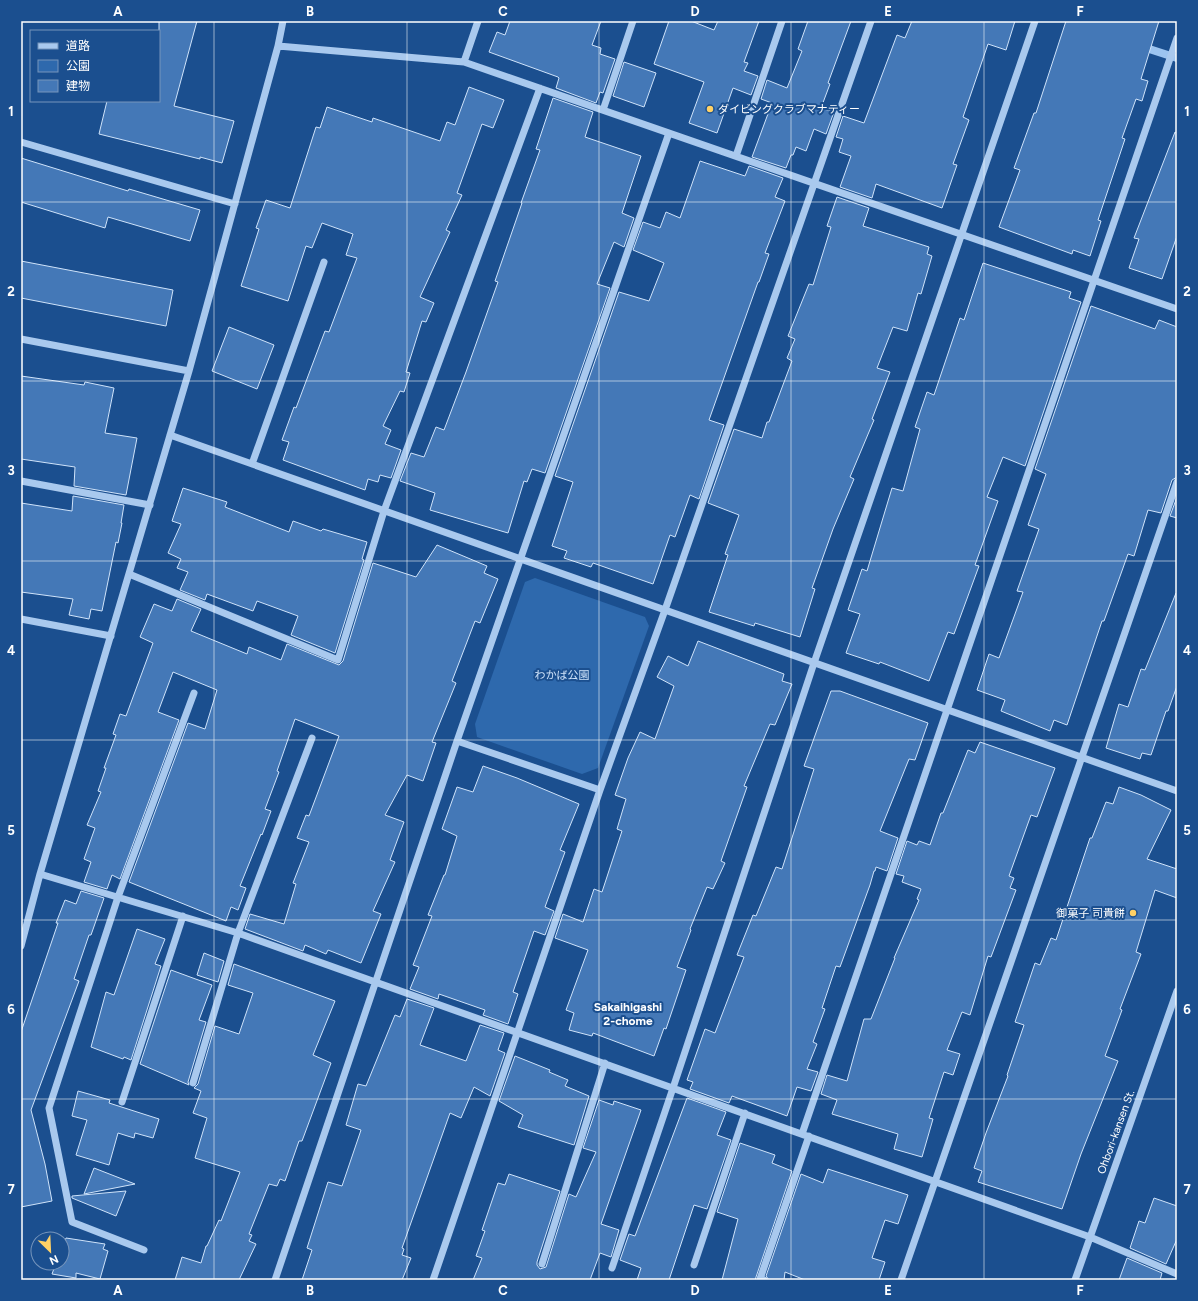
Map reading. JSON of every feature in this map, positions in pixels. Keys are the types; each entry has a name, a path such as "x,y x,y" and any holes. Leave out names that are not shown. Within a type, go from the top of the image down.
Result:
{"street":[{"path":"21,946 40,874 189,370 278,46 283,21"},
{"path":"464,62 478,21"},
{"path":"603,110 633,21"},
{"path":"736,156 782,21"},
{"path":"433,1280 600,790 665,610 871,21"},
{"path":"612,1268 814,663 1035,21"},
{"path":"802,1134 1177,38"},
{"path":"278,46 464,62 1177,309"},
{"path":"129,574 338,660 384,511 540,88"},
{"path":"275,1280 377,982 457,741 669,133"},
{"path":"21,142 235,204"},
{"path":"252,464 324,262"},
{"path":"21,338 189,370"},
{"path":"170,435 1177,791"},
{"path":"21,481 150,505"},
{"path":"901,1280 1177,482"},
{"path":"21,619 111,636"},
{"path":"144,1250 72,1222 49,1108 118,897 194,694"},
{"path":"193,1083 238,933 312,738"},
{"path":"457,741 600,790"},
{"path":"40,874 238,933 1090,1237 1177,1274"},
{"path":"122,1102 183,916"},
{"name":"Ohbori-kansen St.","path":"1075,1280 1177,991"},
{"path":"542,1264 605,1063"},
{"path":"694,1265 745,1114"},
{"path":"764,1280 760,1279 809,1136"}],"green space":[{"name":"わかば公園","path":"535,578 645,617 649,626 598,768 582,774 477,737 475,724 525,582"}],"building":[{"path":"159,21 197,21 174,106 234,121 222,163 99,134 107,102 160,102"},
{"path":"510,21 601,21 592,45 601,48 600,54 615,59 603,93 600,92 596,103 556,88 558,77 489,52 497,32 505,35"},
{"path":"669,21 691,21 714,30 718,21 759,21 744,62 748,63 744,71 758,76 751,95 733,88 717,133 689,123 704,82 654,64"},
{"path":"808,21 851,21 828,83 830,84 821,108 834,112 826,134 814,129 806,151 796,147 786,168 752,157 772,103 761,99 767,80 787,88 802,51 798,49"},
{"path":"912,21 1015,21 1006,50 988,44 963,117 969,120 953,164 957,165 942,208 876,184 872,198 840,187 851,156 839,152 843,139 836,137 843,116 864,123 897,35 905,38"},
{"path":"1066,21 1159,21 1141,79 1148,81 1142,101 1136,99 1122,138 1125,139 1098,220 1101,221 1090,256 1073,250 1072,254 999,227 1020,170 1014,168 1034,113 1036,113"},
{"path":"624,62 656,73 644,107 613,96"},
{"path":"469,87 504,100 493,128 482,124 457,193 462,195 446,230 450,232 420,297 434,303 426,322 422,321 406,372 410,373 404,392 400,391 383,426 391,430 385,444 401,450 391,478 380,475 378,482 368,479 365,490 283,460 289,442 282,440 294,407 296,408 325,331 329,332 357,258 346,255 353,234 322,223 312,248 306,246 288,301 241,286 259,229 256,228 266,200 290,208 316,127 320,128 327,107 372,122 373,118 440,141 447,122 455,125"},
{"path":"553,98 593,112 585,137 641,156 622,213 634,218 624,247 614,242 597,284 610,288 545,473 532,469 527,482 524,481 508,533 430,510 435,493 400,481 411,453 424,457 436,427 444,430 498,282 495,281 540,150 536,149"},
{"path":"1175,132 1177,133 1177,236 1162,279 1129,268 1139,239 1134,238"},
{"path":"21,158 128,191 129,189 200,210 190,241 108,217 105,228 21,202"},
{"path":"700,161 745,176 749,166 783,178 775,197 785,201 765,253 769,254 709,420 724,425 699,499 690,495 675,537 670,535 653,584 593,563 591,567 564,558 567,551 552,546 573,482 555,476 619,292 649,301 664,263 633,250 643,222 660,228 666,212 680,218"},
{"path":"837,197 869,208 863,226 929,247 927,254 932,256 921,294 918,293 907,331 893,327 877,368 890,372 872,419 874,420 850,477 854,479 833,529 812,588 815,589 800,637 755,623 754,626 709,612 728,555 725,554 739,515 708,503 734,429 762,438 767,422 769,422 792,361 787,358 795,339 788,336 809,284 813,285 831,227 827,226"},
{"path":"21,261 173,290 166,326 21,298"},
{"path":"983,263 1071,292 1069,298 1081,302 1025,466 1003,457 987,497 998,501 975,565 979,566 954,634 948,632 929,681 880,662 879,664 846,653 860,614 848,610 862,569 867,571 892,488 903,491 920,429 915,427 927,392 934,395 960,318 964,320"},
{"path":"1091,306 1155,329 1159,320 1177,327 1177,477 1172,480 1161,513 1148,510 1134,556 1128,554 1104,621 1102,621 1067,725 1054,720 1050,731 1001,711 1005,700 977,690 989,654 999,658 1023,592 1017,591 1039,529 1028,525 1046,474 1035,469"},
{"path":"229,327 274,345 257,389 212,371"},
{"path":"21,376 84,385 85,382 114,388 105,433 137,438 126,495 74,486 75,467 21,459"},
{"path":"183,488 227,502 225,507 289,532 293,521 321,531 323,529 367,542 362,559 364,560 335,653 291,635 298,616 257,601 253,611 207,594 205,600 180,590 188,572 177,568 181,559 168,553 181,524 172,521"},
{"path":"73,496 124,505 118,543 116,542 102,611 91,609 89,619 69,615 73,599 21,592 21,503 72,511"},
{"path":"1177,497 1177,518 1170,516"},
{"path":"437,545 487,566 484,573 498,579 480,623 475,621 452,681 456,683 432,742 436,743 423,781 407,775 385,815 404,822 390,860 395,862 373,911 381,914 361,963 328,950 326,954 305,945 303,951 245,929 250,914 284,924 296,884 293,883 309,842 297,838 306,815 309,816 339,736 295,719 277,771 279,772 265,809 271,811 240,886 246,888 238,910 231,907 226,921 129,882 188,723 205,729 217,690 173,672 158,712 179,720 120,879 112,875 107,889 84,882 91,862 84,859 95,828 87,825 101,792 98,791 106,768 104,768 116,735 113,734 120,714 126,716 153,643 140,637 154,604 172,611 177,599 201,609 191,631 247,654 249,647 281,660 287,644 339,665 343,661 373,563 416,577"},
{"path":"1176,593 1177,686 1168,711 1166,711 1151,755 1142,753 1140,759 1106,748 1119,704 1128,707 1141,669 1145,670"},
{"path":"698,641 784,674 782,681 792,684 775,725 770,724 744,786 747,787 721,861 725,863 713,889 707,887 690,929 691,930 677,967 686,970 666,1029 664,1028 654,1056 593,1033 592,1036 569,1030 574,1013 566,1010 588,950 555,938 563,914 583,922 594,889 602,892 622,831 617,829 626,799 615,795 628,758 640,732 655,739 674,686 657,677 668,656 688,666"},
{"path":"831,691 840,691 928,723 915,760 909,759 880,831 898,838 887,871 876,867 874,871 840,967 836,966 822,1008 825,1009 813,1042 817,1044 807,1069 818,1072 811,1091 797,1087 787,1116 732,1096 729,1103 690,1089 693,1082 687,1080 705,1029 715,1033 744,957 737,955 753,915 756,916 776,867 782,869 814,769 804,766"},
{"path":"980,742 1055,768 1037,817 1031,815 1009,876 1014,878 1010,888 1016,890 991,957 988,956 970,1015 962,1012 947,1050 960,1054 953,1075 944,1072 929,1118 933,1119 922,1157 894,1149 898,1134 832,1114 837,1100 821,1094 827,1075 847,1081 864,1019 871,1019 894,958 919,900 917,899 921,889 902,882 904,876 896,874 907,841 917,845 919,841 930,845 941,813 943,813 968,750 975,753"},
{"path":"483,766 517,778 579,804 560,850 565,852 545,907 554,911 545,935 534,931 513,992 518,994 508,1024 483,1015 485,1010 439,994 438,999 410,989 419,967 413,965 432,916 428,915 445,875 457,836 442,829 457,787 473,792"},
{"path":"1119,787 1141,795 1171,810 1147,859 1177,869 1177,898 1155,890 1136,952 1141,954 1120,1009 1122,1010 1105,1056 1118,1061 1081,1154 1062,1209 978,1182 982,1171 974,1168 1008,1076 1007,1075 1024,1025 1015,1022 1035,963 1040,965 1051,938 1056,940 1090,838 1092,838 1106,802 1113,804"},
{"path":"81,891 104,898 91,935 89,935 74,979 79,981 31,1110 45,1164 52,1201 21,1207 21,1032 58,923 56,923 65,900 76,904"},
{"path":"137,929 165,939 155,964 161,966 131,1060 124,1057 123,1059 91,1047 106,992 114,995"},
{"path":"204,953 224,961 218,982 197,975"},
{"path":"234,964 335,1001 313,1055 331,1063 302,1141 299,1141 285,1181 280,1179 277,1186 269,1184 249,1234 252,1235 249,1241 256,1244 239,1280 175,1280 182,1257 201,1263 206,1246 219,1220 221,1221 240,1172 195,1158 207,1118 193,1113 201,1091 194,1088 198,1084 215,1026 239,1034 253,993 228,985"},
{"path":"171,970 212,985 199,1020 206,1022 188,1082 189,1085 140,1064"},
{"path":"407,999 434,1008 420,1045 466,1061 480,1025 504,1033 498,1050 505,1053 490,1096 474,1087 461,1118 450,1113 402,1248 404,1249 402,1255 411,1258 402,1280 302,1280 312,1250 307,1248 328,1182 342,1186 361,1130 346,1125 358,1084 366,1086 395,1015 400,1017"},
{"path":"515,1056 550,1070 549,1072 568,1080 565,1086 589,1096 574,1145 518,1127 523,1115 499,1101"},
{"path":"78,1091 110,1100 109,1103 159,1119 153,1138 135,1133 134,1138 118,1133 109,1165 76,1155 87,1120 72,1116"},
{"path":"687,1098 726,1112 717,1135 731,1140 707,1209 694,1205 669,1280 637,1280 641,1268 620,1260 629,1234 635,1236"},
{"path":"599,1100 613,1105 614,1101 641,1110 601,1224 619,1230 611,1257 600,1253 590,1280 473,1280 482,1258 476,1256 485,1231 482,1230 498,1183 505,1185 509,1174 560,1191 537,1262 540,1269 546,1267 569,1194 576,1197 596,1152 583,1148"},
{"path":"740,1143 775,1155 772,1163 792,1171 755,1280 722,1280 738,1219 717,1212"},
{"path":"94,1168 135,1184 84,1194"},
{"path":"828,1169 908,1195 898,1224 885,1220 872,1258 885,1262 879,1280 805,1280 785,1272 784,1280 769,1280 766,1276 801,1174 823,1183"},
{"path":"126,1191 116,1216 72,1198 72,1196"},
{"path":"1154,1198 1177,1206 1177,1239 1166,1264 1130,1248 1139,1221 1145,1223"},
{"path":"70,1239 105,1244 103,1249 108,1251 100,1279 76,1273 76,1278 52,1274 53,1271 70,1271"},
{"path":"1127,1258 1162,1273 1160,1280 1119,1280"}],"waterway":[{"path":"1140,46 1177,58"}],"place":[{"name":"ダイビングクラブマナティー","path":"710,109"},
{"name":"御菓子 司貴餅","path":"1133,913"}],"district":[{"name":"Sakaihigashi 2-chome","path":"628,1014"}]}
